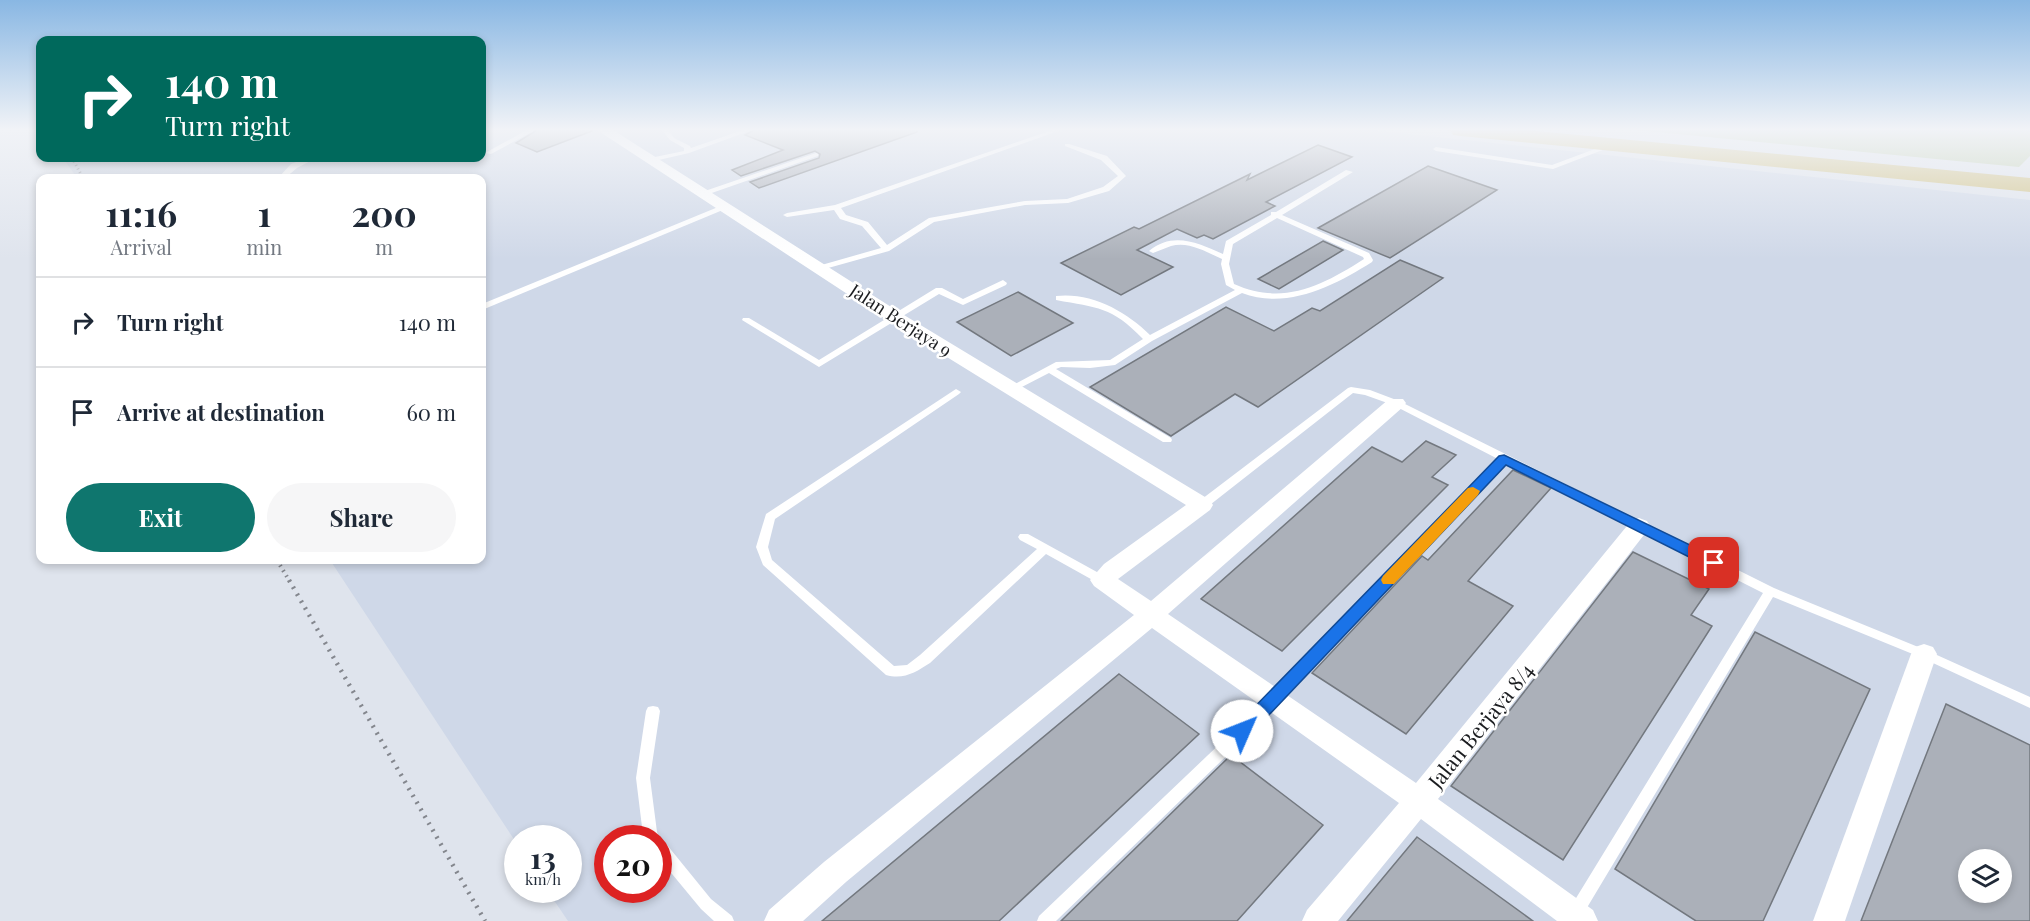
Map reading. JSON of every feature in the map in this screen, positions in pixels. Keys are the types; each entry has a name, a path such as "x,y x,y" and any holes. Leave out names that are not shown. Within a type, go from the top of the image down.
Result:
{"main road":[{"path":"1912,173 2030,184"},
{"path":"1999,173 2030,176"}],"street":[{"name":"Jalan Berjaya 9","path":"672,173 893,316 1202,505"},
{"path":"780,921 835,872 1152,614 1396,403"},
{"path":"1202,505 1112,570 1102,580 1419,801 1575,919"},
{"name":"Jalan Berjaya 8/4","path":"1317,921 1419,801 1640,526"},
{"path":"1829,921 1924,654"}],"lane":[{"path":"703,193 763,173"},
{"path":"787,215 836,207 934,173"},
{"path":"821,268 886,249 932,220 1025,203 1068,201 1106,189 1122,176 1119,173"},
{"path":"1274,214 1357,250 1369,260 1313,289 1287,297 1262,297 1239,291 1230,285 1225,264 1229,243 1274,214 1347,173"},
{"path":"486,305 726,207"},
{"path":"836,207 843,216 866,224 886,249"},
{"path":"1154,250 1168,242 1182,240 1226,258"},
{"path":"747,320 819,364 893,316 939,290 963,302 1004,284"},
{"path":"1011,389 1059,364 1112,363 1149,339 1239,291"},
{"path":"1059,298 1086,300 1124,315 1149,339"},
{"path":"1049,369 1167,441"},
{"path":"1202,505 1351,390 1367,392 1396,403 1770,591 1924,654 2030,704"},
{"path":"956,392 770,517 762,547 767,561 891,671 910,670 925,659 1045,549"},
{"path":"1046,921 1275,700 1504,459"},
{"path":"1024,537 1102,580"},
{"path":"1575,919 1770,591"},
{"path":"649,825 643,778 653,711"},
{"path":"672,862 706,904 726,921"}],"path":[{"path":"279,564 314,620 485,921"}],"shaded area":[{"path":"73,173 1776,173 2030,200 2030,921 568,921 556,903 582,903 582,825 504,825 333,564 486,564 486,174"}],"building":[{"path":"776,173 801,173 759,188 750,182"},
{"path":"1261,173 1321,173 1266,202 1275,206 1213,239 1204,235 1197,238 1177,229 1137,250 1173,267 1121,295 1061,263 1134,227 1139,229 1250,174 1247,180"},
{"path":"1416,173 1448,173 1497,190 1390,258 1318,228"},
{"path":"1323,241 1343,250 1279,289 1258,279"},
{"path":"1400,260 1443,278 1258,407 1235,394 1171,436 1090,387 1226,307 1274,331 1312,308 1320,311"},
{"path":"1018,292 1073,323 1011,356 957,322"},
{"path":"1426,441 1456,455 1432,477 1448,485 1282,651 1201,599 1372,447 1402,462"},
{"path":"1513,470 1551,488 1468,581 1513,606 1406,734 1312,673 1422,556 1428,560"},
{"path":"1633,552 1709,589 1691,615 1712,626 1563,860 1451,786"},
{"path":"1755,632 1870,689 1763,921 1696,921 1615,869"},
{"path":"1119,674 1199,734 999,921 822,921"},
{"path":"1946,704 2030,745 2030,921 1861,921"},
{"path":"1231,755 1323,825 1237,921 1061,921"},
{"path":"1417,837 1533,921 1347,921"}],"slow traffic":[{"path":"1389,580 1473,491"}],"route":[{"path":"1242,731 1275,700 1504,459 1714,563"}]}
